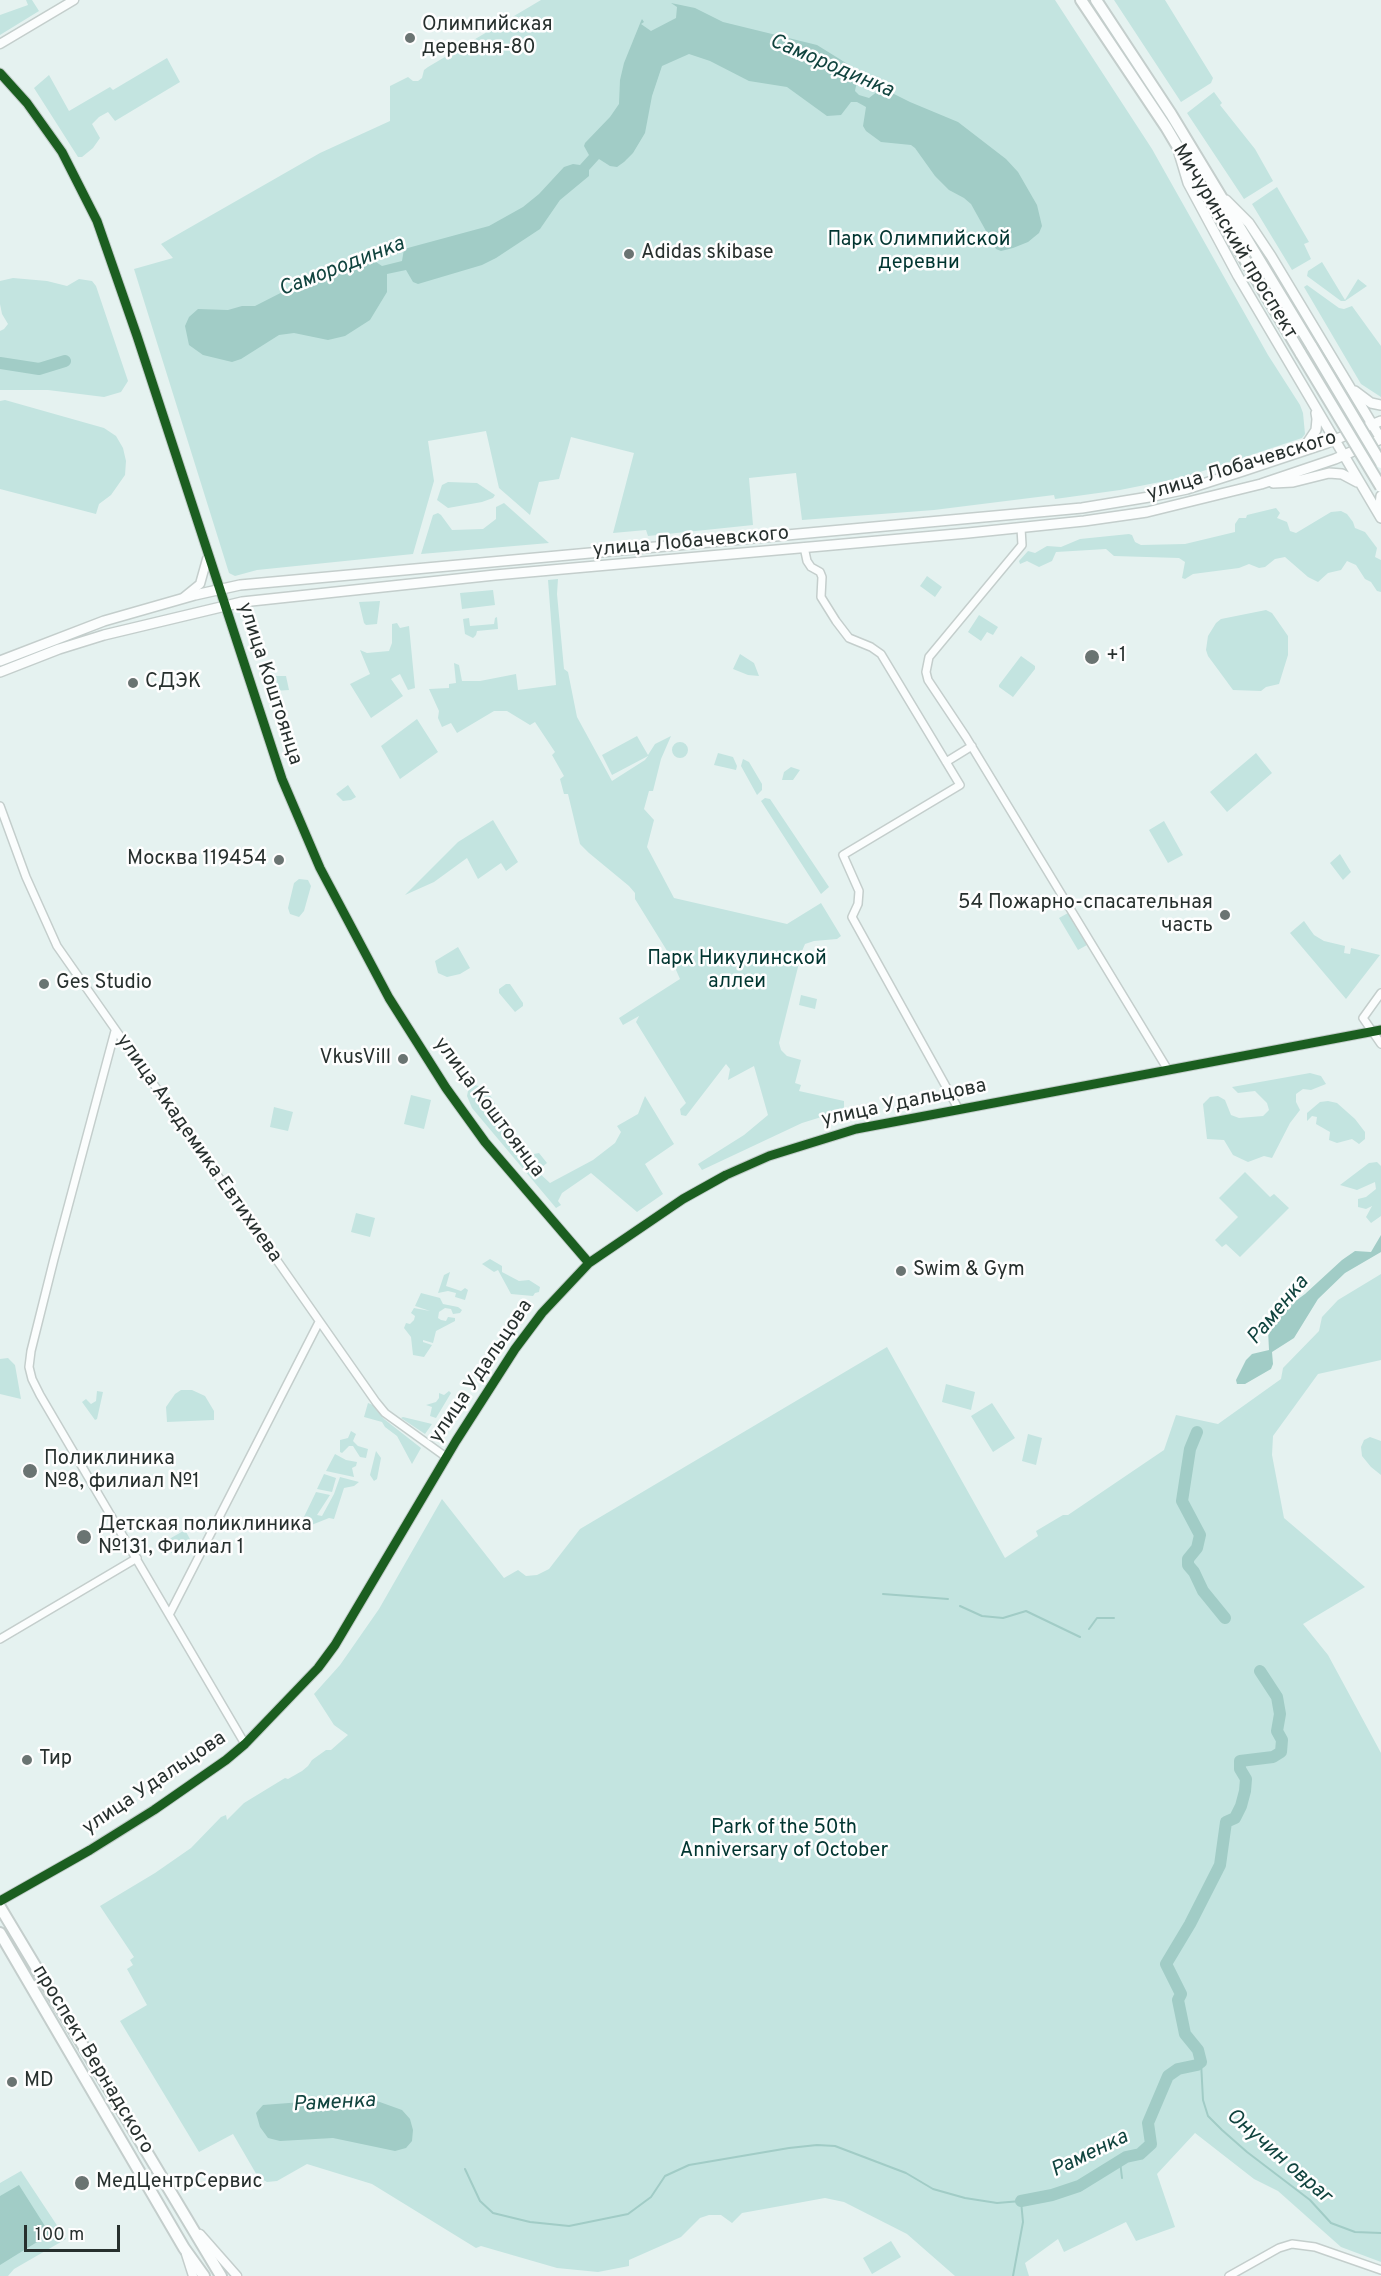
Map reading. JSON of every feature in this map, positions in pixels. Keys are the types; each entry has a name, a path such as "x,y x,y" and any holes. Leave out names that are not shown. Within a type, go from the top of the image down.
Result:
{"main road":[{"name":"Мичуринский проспект","path":"1081,0 1161,120 1381,487"},
{"name":"Мичуринский проспект","path":"1096,0 1171,114 1381,463"},
{"path":"1178,150 1188,183 1238,276 1380,516"},
{"path":"1220,194 1249,223 1305,309 1337,366 1377,423 1381,439"},
{"path":"1303,386 1316,394 1330,393 1337,381 1337,366"},
{"path":"1352,389 1371,403 1381,405"},
{"path":"1302,451 1317,425 1317,418 1310,399"},
{"name":"улица Лобачевского","path":"0,661 104,621 240,585 1082,508 1187,489 1335,440 1377,423"},
{"name":"улица Лобачевского","path":"0,672 50,652 104,635 224,605 300,594 1021,528 1147,512 1261,484 1345,455 1381,439"},
{"path":"1261,484 1293,482 1329,473 1349,476 1361,485"},
{"path":"1380,516 1381,496"},
{"name":"проспект Вернадского","path":"0,1908 221,2276"},
{"name":"проспект Вернадского","path":"0,1933 184,2248 204,2276"}],"street":[{"path":"0,44 74,0"},
{"name":"улица Коштоянца","path":"0,73 27,103 62,152 97,221 282,779 320,868 389,998 446,1088 474,1127 589,1263"},
{"path":"1021,528 1022,544 929,657 926,672 928,680 972,746 1168,1070"},
{"path":"759,537 767,543 760,551"},
{"path":"804,547 810,567 820,572 821,597 836,621 849,638 881,654 960,785 843,855 859,891 858,904 852,916 959,1110"},
{"path":"590,553 584,557 583,562 592,567"},
{"path":"182,599 200,585 208,555"},
{"path":"946,762 972,746"},
{"name":"улица Академика Евтихиева","path":"0,806 26,877 57,946 115,1031 385,1413 446,1457"},
{"path":"1381,993 1364,1018 1371,1032 1381,1044"},
{"name":"улица Удальцова","path":"0,1901 90,1850 154,1810 245,1744 318,1668 335,1645 446,1457 488,1389 532,1325 589,1263 686,1197 717,1179 769,1156 856,1129 1381,1030"},
{"path":"115,1031 60,1235 28,1367 40,1395 245,1744"},
{"path":"170,1613 319,1322"},
{"path":"0,1639 137,1558"},
{"path":"189,2223 237,2276"},
{"path":"1229,2276 1279,2248 1292,2244 1315,2247 1381,2270"},
{"path":"184,2248 193,2276"}],"green space":[{"path":"26,0 32,0 39,11 0,35 0,15 28,5"},
{"name":"Парк Олимпийской деревни","path":"541,0 1055,0 1152,149 1268,355 1300,405 1305,434 1302,438 1185,477 1120,490 1055,499 1054,495 934,510 802,520 796,473 749,478 753,525 648,536 646,530 613,533 634,453 571,437 559,479 539,482 530,515 499,488 486,431 428,441 434,481 413,554 257,570 235,576 229,573 134,269 173,258 161,244 320,153 390,121 390,86 408,77 413,81 418,81 428,67"},
{"path":"1114,0 1165,0 1213,78 1211,83 1181,102"},
{"path":"167,58 180,82 115,121 108,112 99,117 92,124 100,138 82,157 78,157 34,88 49,75 69,111 110,87 113,90"},
{"path":"1214,92 1222,103 1220,105 1255,149 1273,181 1244,199 1187,113"},
{"path":"1277,187 1309,242 1304,244 1311,259 1292,270 1252,204"},
{"path":"1322,262 1345,300 1358,279 1367,286 1345,301 1341,301 1307,276 1308,271"},
{"path":"13,278 47,281 67,286 79,279 92,281 96,286 128,381 121,392 104,397 48,390 0,390 0,331 8,324 2,314 0,304 0,281"},
{"path":"1307,285 1339,308 1352,306 1381,346 1381,397 1361,384 1304,287"},
{"path":"5,400 104,428 116,436 123,448 126,461 125,475 111,495 99,504 96,514 0,489 0,401"},
{"path":"448,482 477,483 495,495 482,502 448,508 437,500 442,485"},
{"path":"504,503 549,543 421,554 433,515 438,513 441,515 452,530 483,529 496,519 496,507"},
{"path":"1276,508 1280,513 1277,518 1287,522 1290,531 1296,533 1331,512 1341,511 1347,514 1355,528 1365,532 1377,548 1375,557 1381,560 1381,592 1365,579 1356,565 1347,561 1341,570 1328,573 1318,582 1308,577 1285,557 1275,559 1265,567 1259,568 1249,564 1239,568 1193,574 1185,579 1182,578 1185,562 1179,558 1114,556 1106,549 1056,552 1052,561 1039,567 1027,561 1020,564 1019,561 1028,551 1035,553 1047,546 1061,547 1080,539 1129,534 1135,542 1141,545 1185,544 1235,532 1235,524 1239,518 1246,518 1247,515"},
{"path":"927,576 942,587 935,597 920,586"},
{"name":"Парк Никулинской аллеи","path":"558,579 557,594 564,669 568,672 577,717 612,781 648,756 612,775 602,755 637,736 648,755 655,744 671,736 661,759 653,791 649,791 644,809 654,820 647,847 674,898 787,924 821,903 841,936 837,939 805,944 779,1043 781,1050 787,1056 801,1060 795,1083 801,1085 799,1091 844,1101 844,1110 802,1123 702,1170 698,1164 744,1135 768,1115 754,1066 728,1080 730,1069 726,1064 686,1116 681,1115 680,1109 686,1103 636,1022 639,1016 623,1025 619,1018 680,979 669,954 635,899 635,893 580,844 568,794 564,794 560,779 564,776 552,755 555,752 535,722 530,725 507,711 494,711 457,733 451,723 442,727 438,718 439,711 429,689 449,688 449,684 456,683 454,663 459,665 462,681 480,681 516,674 518,690 556,685 548,580"},
{"path":"493,590 495,605 462,609 460,593"},
{"path":"380,601 377,624 366,625 359,602"},
{"path":"1266,610 1272,613 1288,636 1288,655 1279,684 1266,687 1261,691 1233,690 1208,656 1206,650 1208,636 1221,619"},
{"path":"979,615 998,627 993,635 987,632 981,641 968,632"},
{"path":"497,617 498,629 477,631 473,638 465,634 463,619 469,618 470,626 494,624"},
{"path":"397,623 400,628 409,626 415,688 408,690 400,674 391,679 403,696 371,718 350,684 370,674 360,650 367,653 389,651 392,643 392,624"},
{"path":"740,654 754,663 759,676 748,675 733,669"},
{"path":"1021,656 1035,666 1035,669 1013,697 999,685"},
{"path":"273,676 286,676 289,690 274,691"},
{"path":"417,719 438,752 400,779 381,746"},
{"path":"680,742 688,750 680,758 672,750"},
{"path":"718,753 733,757 737,766 736,770 714,765"},
{"path":"1256,753 1272,773 1227,812 1210,792"},
{"path":"743,759 749,762 762,784 762,790 757,795 741,766"},
{"path":"791,767 800,770 793,780 782,780 784,772"},
{"path":"348,785 356,797 343,801 336,794"},
{"path":"765,798 770,799 829,887 821,894 761,801"},
{"path":"493,820 518,862 506,871 501,863 478,879 467,858 434,882 405,895 458,842"},
{"path":"1164,821 1183,855 1168,863 1149,830"},
{"path":"1340,854 1351,872 1343,880 1330,863"},
{"path":"299,879 308,880 311,886 304,911 299,917 290,914 288,908 294,883"},
{"path":"1068,913 1087,945 1078,950 1059,918"},
{"path":"1304,921 1314,935 1324,941 1345,946 1344,953 1350,954 1351,948 1380,955 1346,999 1290,933"},
{"path":"458,947 470,968 460,974 447,977 438,973 435,961"},
{"path":"510,984 523,1003 523,1006 515,1012 499,993 499,989"},
{"path":"801,995 817,999 815,1009 799,1005"},
{"path":"1310,1073 1321,1076 1326,1084 1311,1090 1303,1089 1296,1094 1296,1102 1300,1110 1290,1123 1272,1158 1264,1156 1248,1162 1233,1155 1224,1140 1207,1139 1203,1104 1210,1097 1218,1096 1225,1100 1231,1115 1239,1118 1263,1116 1269,1110 1267,1103 1255,1091 1238,1093 1232,1087"},
{"path":"475,1085 486,1088 527,1160 539,1153 547,1163 537,1171 550,1183 593,1160 615,1143 621,1132 617,1126 638,1114 645,1096 674,1144 645,1164 663,1194 637,1212 591,1173 562,1193 558,1201 561,1205 556,1208 472,1108 467,1096 468,1091"},
{"path":"411,1095 431,1100 424,1129 404,1124"},
{"path":"1320,1102 1337,1103 1355,1119 1365,1132 1365,1139 1359,1144 1352,1139 1337,1143 1329,1140 1330,1132 1316,1124 1317,1117 1312,1116 1307,1121 1307,1113"},
{"path":"274,1107 293,1112 288,1131 270,1127"},
{"path":"1377,1162 1381,1166 1381,1216 1371,1223 1366,1217 1372,1206 1366,1209 1358,1207 1358,1199 1366,1197 1376,1189 1375,1182 1357,1190 1340,1185 1369,1163"},
{"path":"1245,1172 1270,1197 1274,1194 1289,1208 1240,1257 1226,1244 1222,1247 1215,1240 1238,1217 1219,1198"},
{"path":"356,1213 375,1218 370,1237 351,1232"},
{"path":"490,1259 502,1266 502,1272 519,1281 529,1280 540,1287 539,1292 533,1296 511,1294 498,1270 494,1272 482,1264"},
{"path":"450,1272 446,1286 461,1291 465,1288 468,1290 465,1300 455,1297 456,1293 448,1291 438,1293 444,1275"},
{"name":"Park of the 50th Anniversary of October","path":"1381,1274 1381,1360 1318,1374 1273,1436 1272,1455 1284,1518 1365,1587 1303,1624 1328,1655 1381,1753 1381,2262 1341,2247 1278,2191 1254,2179 1195,2133 1157,2174 1175,2227 1136,2241 1126,2222 1064,2252 1058,2239 1025,2263 1029,2276 955,2276 907,2234 844,2202 825,2198 742,2213 732,2223 721,2215 700,2218 681,2237 629,2260 629,2266 598,2272 557,2268 481,2246 476,2248 372,2184 307,2164 277,2181 267,2182 258,2177 233,2134 199,2152 120,2021 147,2005 127,1969 133,1965 130,1960 134,1957 100,1906 191,1848 221,1817 226,1815 227,1820 244,1803 285,1778 288,1779 302,1771 312,1760 326,1750 331,1750 348,1735 334,1725 314,1694 340,1665 379,1609 442,1499 504,1578 518,1570 526,1576 537,1575 549,1569 580,1529 887,1347 1005,1558 1038,1536 1036,1531 1063,1515 1068,1515 1164,1450 1176,1415 1218,1424 1281,1379 1283,1368 1319,1331 1322,1317 1338,1300"},
{"path":"421,1293 440,1298 443,1304 462,1310 460,1313 453,1314 451,1309 445,1308 439,1312 438,1318 441,1320 446,1321 448,1317 455,1318 455,1321 436,1331 433,1343 423,1340 432,1345 424,1357 413,1355 411,1337 404,1328 406,1323 410,1324 414,1320 415,1316 411,1313 414,1308 430,1311 415,1306"},
{"path":"8,1358 15,1365 21,1399 0,1394 0,1359"},
{"path":"946,1384 975,1392 971,1410 942,1402"},
{"path":"181,1390 192,1390 205,1396 214,1411 214,1420 167,1422 166,1407 175,1394"},
{"path":"97,1391 103,1392 95,1420 82,1402 86,1399 91,1404 96,1401"},
{"path":"449,1391 451,1393 436,1418 430,1416 432,1407 426,1405 436,1402 439,1393 444,1395"},
{"path":"368,1403 373,1405 384,1419 421,1448 412,1464 397,1436 382,1422 364,1417"},
{"path":"992,1403 1015,1438 993,1452 971,1416"},
{"path":"401,1418 432,1424 425,1434"},
{"path":"351,1431 356,1434 353,1441 358,1446 368,1449 366,1458 360,1457 353,1446 340,1452 340,1440 348,1438"},
{"path":"1028,1434 1042,1438 1036,1465 1022,1461"},
{"path":"1370,1437 1381,1441 1381,1475 1362,1456 1361,1447 1364,1440"},
{"path":"376,1451 381,1458 377,1479 374,1481 370,1475"},
{"path":"335,1454 346,1460 357,1462 352,1468 354,1477 326,1471"},
{"path":"324,1474 336,1478 332,1492 317,1489"},
{"path":"340,1477 359,1482 354,1486 344,1488 334,1519 329,1518 309,1526 309,1522 301,1523 316,1492 330,1495 317,1515 322,1516"},
{"path":"185,1530 191,1541 171,1553 164,1542"},
{"path":"21,2171 66,2239 14,2269 8,2276 0,2276 0,2183"},
{"path":"891,2241 901,2257 872,2274 863,2258"}],"water":[{"path":"671,3 695,8 723,22 817,45 854,68 857,81 855,91 859,95 869,98 878,91 886,90 958,122 1006,159 1018,172 1037,205 1042,226 1039,233 1028,242 1013,248 1001,251 996,249 971,204 949,190 935,176 915,148 911,145 881,142 866,131 863,126 866,107 857,102 851,102 841,115 827,116 787,87 749,81 710,61 689,54 662,66 652,96 645,133 633,153 617,167 610,166 599,159 589,170 589,176 560,200 540,229 496,258 482,265 418,284 413,282 406,270 387,274 387,292 370,320 345,336 328,340 294,333 279,335 241,359 232,362 203,355 189,345 185,326 189,317 198,309 228,310 242,306 255,306 361,252 382,266 402,261 404,249 489,226 523,207 539,194 564,167 573,164 580,165 589,155 584,146 585,143 619,104 620,80 624,63 642,19 644,22 641,24 651,31 676,18 677,7"},
{"path":"1381,1235 1381,1252 1345,1273 1318,1299 1294,1338 1272,1352 1271,1369 1245,1384 1237,1384 1236,1380 1246,1360 1252,1354 1269,1350 1268,1330 1275,1316 1305,1294 1355,1251 1371,1252"},
{"path":"341,2099 377,2101 402,2110 410,2119 413,2130 412,2141 406,2148 395,2151 333,2138 280,2141 268,2138 260,2127 256,2113 263,2105"},
{"path":"19,2185 50,2234 0,2265 0,2196"}],"waterway":[{"name":"Самородинка","path":"0,363 39,369 65,361"},
{"name":"Раменка","path":"1197,1432 1190,1449 1182,1501 1200,1535 1197,1548 1188,1559 1188,1565 1203,1591 1225,1618"},
{"path":"883,1594 948,1599"},
{"path":"960,1606 982,1616 1003,1618 1026,1611 1080,1637"},
{"path":"1089,1629 1097,1618 1114,1618"},
{"name":"Раменка","path":"1021,2201 1052,2195 1079,2186 1126,2157 1140,2154 1151,2144 1148,2123 1168,2076 1178,2069 1201,2062 1198,2050 1185,2034 1178,2000 1181,1994 1166,1964 1190,1924 1220,1865 1226,1822 1235,1818 1245,1791 1246,1779 1240,1769 1240,1761 1273,1757 1281,1752 1282,1740 1277,1731 1280,1714 1277,1697 1260,1671"},
{"name":"Онучин овраг","path":"1201,2062 1203,2100 1208,2116 1222,2130 1310,2200 1331,2223 1355,2232 1381,2233"},
{"name":"Раменка","path":"465,2169 480,2201 493,2213 530,2222 569,2226 628,2214 651,2197 665,2176 689,2165 789,2148 835,2146 906,2173 933,2189 965,2198 997,2203 1021,2201 1023,2222 1013,2276"},
{"path":"1120,2161 1122,2178"}],"cycle path":[{"path":"0,73 27,103 62,152 97,221 282,779 320,868 389,998 446,1088 485,1142 589,1263"},
{"path":"0,1901 90,1850 154,1810 245,1744 318,1668 335,1645 456,1441 515,1349 542,1313 589,1263 683,1199 726,1175 769,1156 856,1129 1381,1030"}],"place":[{"name":"Олимпийская деревня-80","path":"410,38"},
{"name":"Adidas skibase","path":"629,254"},
{"name":"+1","path":"1092,657"},
{"name":"СДЭК","path":"133,683"},
{"name":"Москва 119454","path":"279,860"},
{"name":"54 Пожарно-спасательная часть","path":"1225,915"},
{"name":"Ges Studio","path":"44,984"},
{"name":"VkusVill","path":"403,1059"},
{"name":"Swim & Gym","path":"901,1271"},
{"name":"Поликлиника №8, филиал №1","path":"30,1471"},
{"name":"Детская поликлиника №131, Филиал 1","path":"84,1537"},
{"name":"Тир","path":"27,1760"},
{"name":"MD","path":"12,2082"},
{"name":"МедЦентрСервис","path":"82,2183"}]}
